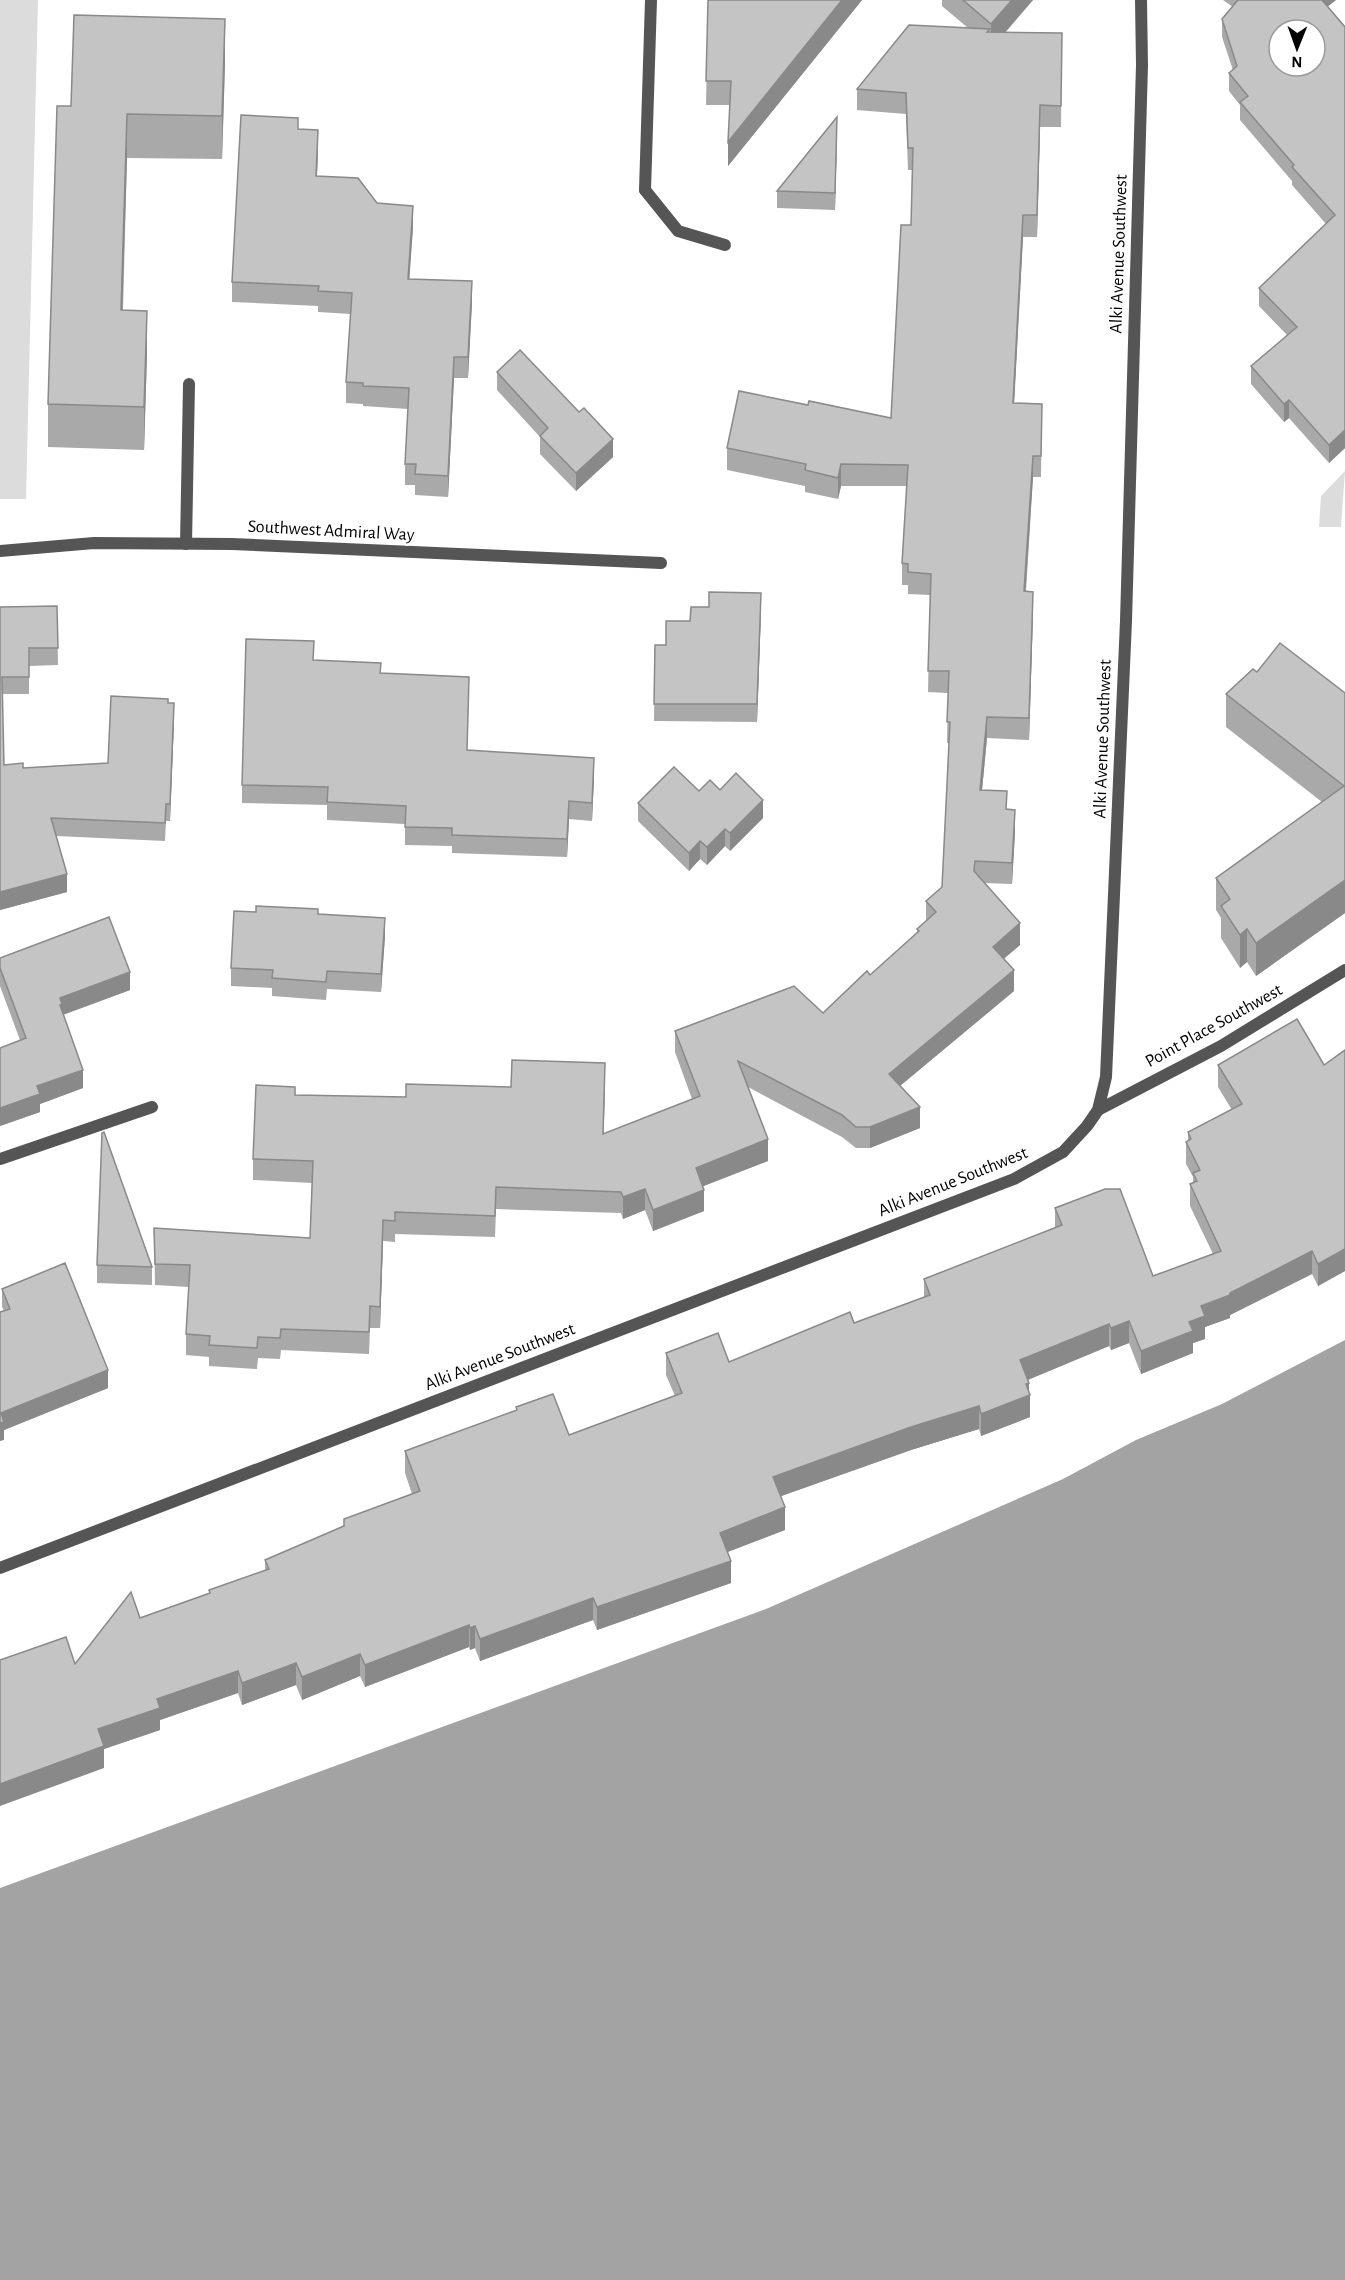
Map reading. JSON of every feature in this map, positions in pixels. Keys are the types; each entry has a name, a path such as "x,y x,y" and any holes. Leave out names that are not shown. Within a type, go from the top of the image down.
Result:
{"street":[{"path":"651,0 645,190 678,231 725,245"},
{"name":"Alki Avenue Southwest","path":"0,1568 1014,1179 1063,1152 1088,1126 1098,1110 1106,1077 1108,1043 1125,645 1142,65 1141,0"},
{"path":"186,544 189,384"},
{"name":"Southwest Admiral Way","path":"0,551 94,543 186,544 661,563"},
{"name":"Point Place Southwest","path":"1098,1110 1221,1046 1345,970"},
{"path":"0,1159 152,1107"}],"shaded area":[{"path":"0,0 38,0 26,499 0,499"},
{"path":"1345,471 1341,527 1319,527 1321,496"},
{"path":"1345,1340 1345,2280 0,2280 0,1888 766,1609 1063,1479 1136,1440 1222,1404"}],"building":[{"path":"708,0 842,0 728,142 731,81 706,81"},
{"path":"963,0 1012,0 991,24"},
{"path":"1238,0 1322,0 1345,27 1345,430 1329,445 1289,400 1284,404 1251,366 1297,327 1259,288 1335,215 1292,167 1294,165 1240,102 1248,96 1229,73 1237,66 1222,19"},
{"path":"74,15 225,19 222,116 127,114 121,310 147,311 144,407 48,404 57,106 71,106"},
{"path":"909,25 990,29 987,32 1062,33 1061,106 1040,105 1037,215 1023,215 1013,403 1042,404 1041,456 1033,456 1024,591 1033,592 1029,718 987,717 980,790 1007,791 1006,809 1015,810 1012,863 975,861 974,871 1020,923 993,947 1014,970 889,1074 920,1107 870,1127 856,1127 842,1115 738,1061 768,1139 696,1168 704,1190 653,1210 645,1189 623,1197 621,1192 496,1187 495,1216 395,1212 395,1221 383,1220 380,1307 370,1306 369,1332 281,1329 280,1338 258,1337 257,1348 209,1345 210,1336 186,1334 190,1265 155,1264 154,1228 310,1238 313,1161 253,1159 256,1085 295,1087 295,1095 406,1097 406,1084 511,1087 512,1060 605,1063 603,1134 700,1096 675,1031 794,986 823,1013 867,971 870,975 919,931 917,929 936,912 926,901 942,887 950,722 947,722 949,671 928,671 931,574 908,572 908,564 902,563 908,465 841,464 838,478 805,470 806,464 727,448 739,391 808,405 809,401 891,418 901,225 911,225 913,148 908,148 906,93 857,89"},
{"path":"241,115 298,118 298,129 318,130 316,176 358,178 377,203 413,206 408,279 472,281 468,357 454,357 448,476 415,474 416,464 405,464 409,388 363,386 363,383 346,382 352,293 318,291 319,286 232,282"},
{"path":"837,117 835,193 777,191"},
{"path":"520,350 579,412 584,408 613,439 576,473 540,436 548,428 497,372"},
{"path":"709,592 761,593 757,704 654,704 655,645 666,645 666,621 690,621 691,607 709,607"},
{"path":"57,606 58,648 29,648 29,677 2,677 4,765 23,763 23,768 108,763 111,696 168,699 168,703 174,703 170,804 166,804 165,823 51,818 67,874 0,892 0,607"},
{"path":"246,639 314,641 313,660 381,663 380,673 469,677 467,750 594,758 592,803 569,801 567,839 452,835 452,828 405,827 406,806 327,802 328,787 242,785"},
{"path":"1280,643 1345,693 1345,880 1256,943 1247,929 1240,935 1221,906 1230,899 1216,878 1344,786 1226,694 1253,669 1257,672"},
{"path":"674,767 699,791 710,780 720,790 736,773 763,800 730,833 725,829 707,847 700,841 689,853 638,803"},
{"path":"256,906 318,909 318,914 385,918 381,974 327,971 326,982 272,978 273,970 231,968 234,911 256,912"},
{"path":"109,917 130,972 60,998 62,1004 60,1005 83,1070 37,1086 40,1094 0,1108 0,1048 26,1038 0,968 0,958"},
{"path":"1297,1019 1324,1065 1345,1050 1345,1249 1318,1264 1312,1251 1230,1295 1201,1306 1205,1316 1189,1322 1193,1331 1141,1351 1129,1321 1111,1328 1109,1324 1020,1360 1029,1383 1026,1384 1030,1395 981,1414 979,1406 911,1427 773,1477 785,1507 720,1533 731,1561 597,1607 593,1598 480,1639 475,1626 470,1628 469,1625 365,1665 360,1654 302,1677 296,1663 242,1683 238,1671 157,1699 160,1708 98,1729 104,1746 0,1784 0,1660 66,1637 75,1664 131,1592 140,1618 269,1569 265,1560 344,1526 344,1519 420,1491 405,1451 517,1410 516,1407 553,1394 569,1435 682,1393 666,1353 718,1333 729,1362 850,1312 854,1323 930,1295 924,1279 1062,1225 1055,1208 1105,1189 1120,1189 1153,1276 1221,1251 1190,1184 1197,1181 1193,1173 1200,1170 1186,1142 1191,1139 1188,1132 1242,1104 1218,1065"},
{"path":"104,1132 152,1267 97,1265 102,1133"},
{"path":"65,1263 108,1370 1,1413 4,1422 0,1423 0,1312 10,1309 2,1289"}]}
